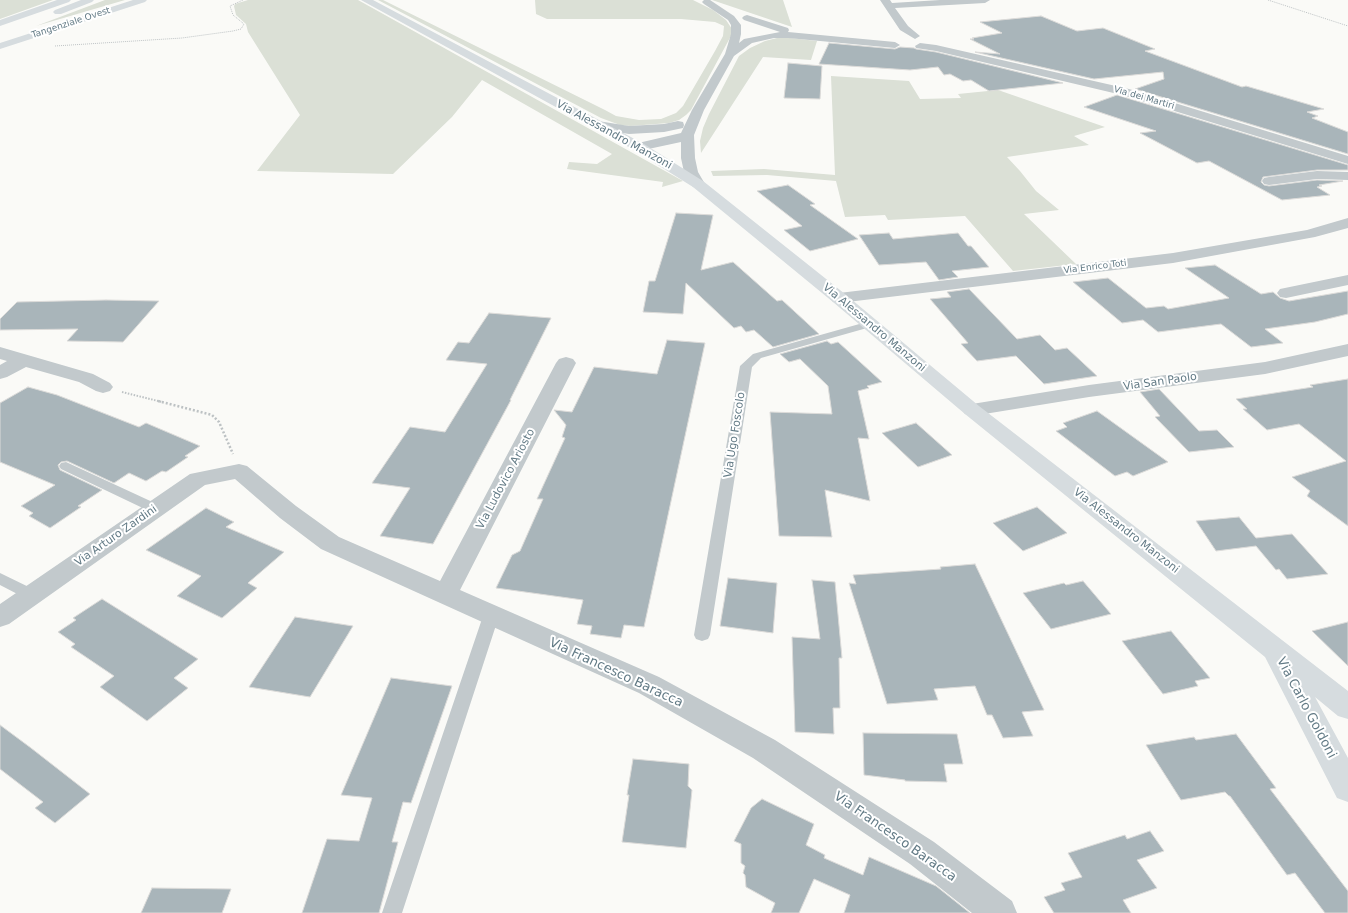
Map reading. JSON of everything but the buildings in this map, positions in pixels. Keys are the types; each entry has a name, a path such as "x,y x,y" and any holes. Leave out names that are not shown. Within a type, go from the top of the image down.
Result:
{"main road":[{"path":"0,23 66,0"},
{"path":"0,32 89,0"},
{"name":"Tangenziale Ovest","path":"0,46 142,0"},
{"name":"Via Alessandro Manzoni","path":"366,0 639,147 698,184 839,298 972,410 1348,706"},
{"name":"Via Carlo Goldoni","path":"1275,648 1348,788"}],"street":[{"path":"742,27 826,39 908,47 928,46 925,39 902,31 887,3 985,0"},
{"path":"704,1 731,18 742,27 748,41"},
{"path":"639,147 670,142 682,130 698,110 730,54 742,27"},
{"path":"866,42 880,42 902,31"},
{"path":"730,54 748,41 786,33"},
{"path":"885,39 887,42 894,45"},
{"name":"Via dei Martiri","path":"928,46 1125,92 1348,160"},
{"path":"598,125 634,130 664,128 682,130"},
{"path":"682,130 691,172 698,184"},
{"path":"1269,181 1317,175 1348,176"},
{"name":"Via Enrico Toti","path":"839,298 1173,258 1308,234 1348,222"},
{"path":"1286,293 1348,280"},
{"name":"Via San Paolo","path":"972,410 1089,392 1265,368 1348,350"},
{"path":"0,353 86,378 103,387"},
{"path":"0,373 24,360"},
{"name":"Via Ludovico Ariosto","path":"445,595 566,363"},
{"name":"Via Francesco Baracca","path":"239,471 288,512 330,543 491,616 649,685 764,749 922,853 1000,913"},
{"name":"Via Arturo Zardini","path":"0,617 154,508 198,479 239,471"}],"lane":[{"name":"Via Ugo Foscolo","path":"702,635 746,366 757,356 870,324"},
{"path":"66,466 154,508"},
{"path":"0,578 32,595"},
{"path":"392,913 491,616"}],"path":[{"path":"49,46 146,41 233,31 241,29 244,24 234,15 230,6 243,0"},
{"path":"1268,0 1348,26"},
{"path":"103,387 212,415 219,422 239,471"}],"shaded area":[{"path":"0,0 53,0 0,19"},
{"path":"105,0 125,0 36,26"},
{"path":"248,0 358,0 683,181 662,187 663,182 567,169 569,162 597,164 612,154 482,80 452,117 393,174 257,171 300,115 248,32 246,24 236,15 235,4"},
{"path":"378,0 383,0 616,116 639,120 661,119 676,113 683,106 723,36 724,26 715,22 681,19 547,19 536,14 535,0 693,0 713,10 726,20 732,29 732,34 691,110 686,115 679,120 669,123 630,126 620,125 601,118"},
{"path":"712,0 783,0 792,27"},
{"path":"781,37 817,41 811,60 763,57 701,153 700,141 703,128 739,56 750,48 765,41"},
{"path":"831,76 909,81 920,99 961,98 958,94 998,90 1105,127 1074,136 1089,145 1007,157 1036,191 1059,210 1024,214 1076,264 1013,271 965,216 888,220 885,215 845,217 836,181 767,175 713,176 711,171 764,169 835,175"}]}
